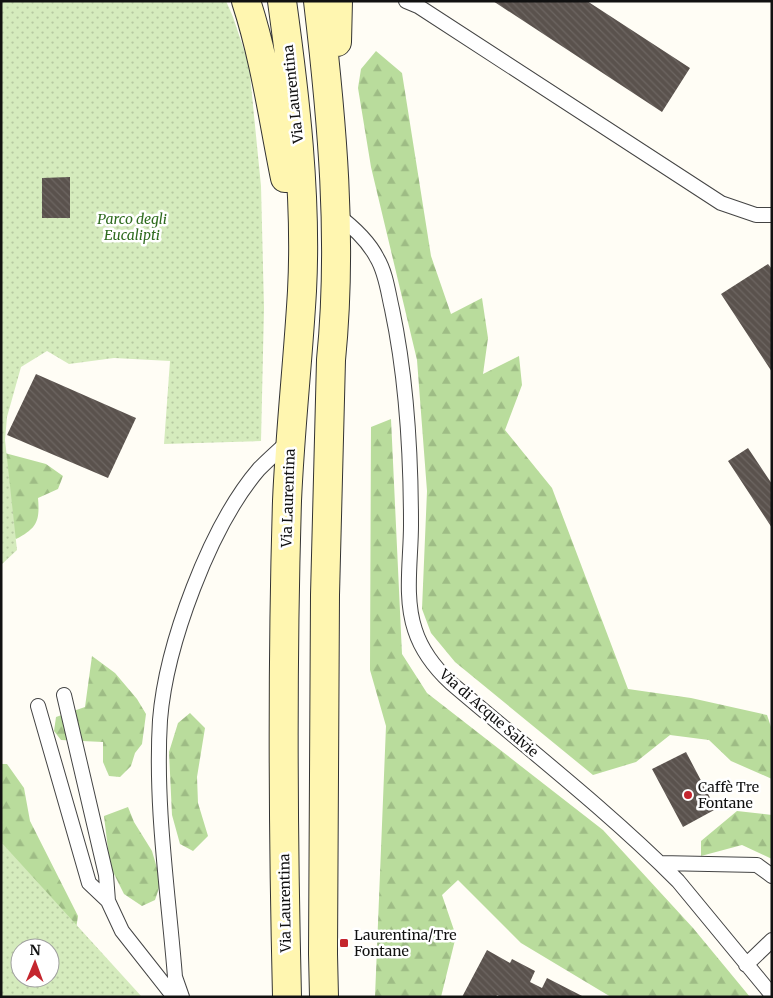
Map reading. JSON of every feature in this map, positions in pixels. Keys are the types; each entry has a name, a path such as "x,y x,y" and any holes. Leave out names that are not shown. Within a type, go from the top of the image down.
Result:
{"main road":[{"path":"246,1 264,66 289,193 302,239"},
{"name":"Via Laurentina","path":"282,1 297,137 302,239 302,290 290,440 284,636 283,780 286,997"},
{"path":"318,1 334,161 336,214 335,324 331,370 325,595 322,954 324,997"},
{"path":"334,161 338,1"}],"lane":[{"path":"412,3 721,203 756,215 772,215"},
{"name":"Via di Acque Salvie","path":"336,214 367,242 378,259 386,282 397,332 405,386 409,446 411,524 409,597 414,628 421,646 431,661 451,683 660,863 678,881 772,995"},
{"path":"182,997 175,977 160,782 160,719 167,675 175,643 194,587 220,529 238,498 259,470 290,440"},
{"path":"64,695 106,875 108,901 122,931 174,997"},
{"path":"38,706 89,883 108,901"},
{"path":"660,863 757,865 772,876"},
{"path":"746,965 772,940"}],"green space":[{"name":"Parco degli Eucalipti","path":"1,1 226,1 249,65 261,186 264,308 261,441 164,444 170,361 114,358 69,364 47,351 21,367 7,417 5,440 17,550 1,565"},
{"path":"376,51 402,73 431,256 451,314 482,298 488,338 483,374 519,356 522,385 505,430 552,488 628,689 691,698 767,715 772,730 772,779 731,761 709,740 670,735 636,762 593,775 455,662 431,633 422,609 427,491 417,360 371,167 358,88 361,69"},
{"path":"391,419 402,654 427,693 603,830 693,928 750,997 611,997 521,943 458,880 442,895 456,936 441,997 375,997 386,726 370,670 371,427"},
{"path":"1,452 46,464 63,476 58,489 38,498 36,523 29,531 16,539 1,525"},
{"path":"92,656 115,673 137,699 146,714 142,744 135,753 131,766 120,777 109,776 103,762 103,742 61,740 54,731 56,717 85,707"},
{"path":"190,713 205,728 197,777 198,803 208,836 193,851 180,844 172,815 169,752 178,723"},
{"path":"1,764 7,764 24,788 30,821 78,916 73,948 60,954 60,938 10,938 10,958 1,967"},
{"path":"128,807 134,822 152,851 161,882 155,900 142,906 124,894 110,866 104,816"},
{"path":"737,811 772,815 772,859 742,845 701,856 701,841"},
{"path":"1,842 142,997 1,997"}],"building":[{"path":"493,1 587,1 690,68 662,112"},
{"path":"70,177 70,218 42,218 42,178"},
{"path":"768,264 772,269 772,372 721,294"},
{"path":"36,374 136,418 108,478 7,435"},
{"path":"748,448 772,484 772,528 728,461"},
{"path":"686,752 716,809 683,827 652,769"},
{"path":"487,950 510,963 512,959 535,971 530,982 542,988 547,978 584,997 501,997 497,995 496,997 462,997"}],"place":[{"name":"Caffè Tre Fontane","path":"688,795"},
{"name":"Laurentina/Tre Fontane","path":"344,943"}]}
